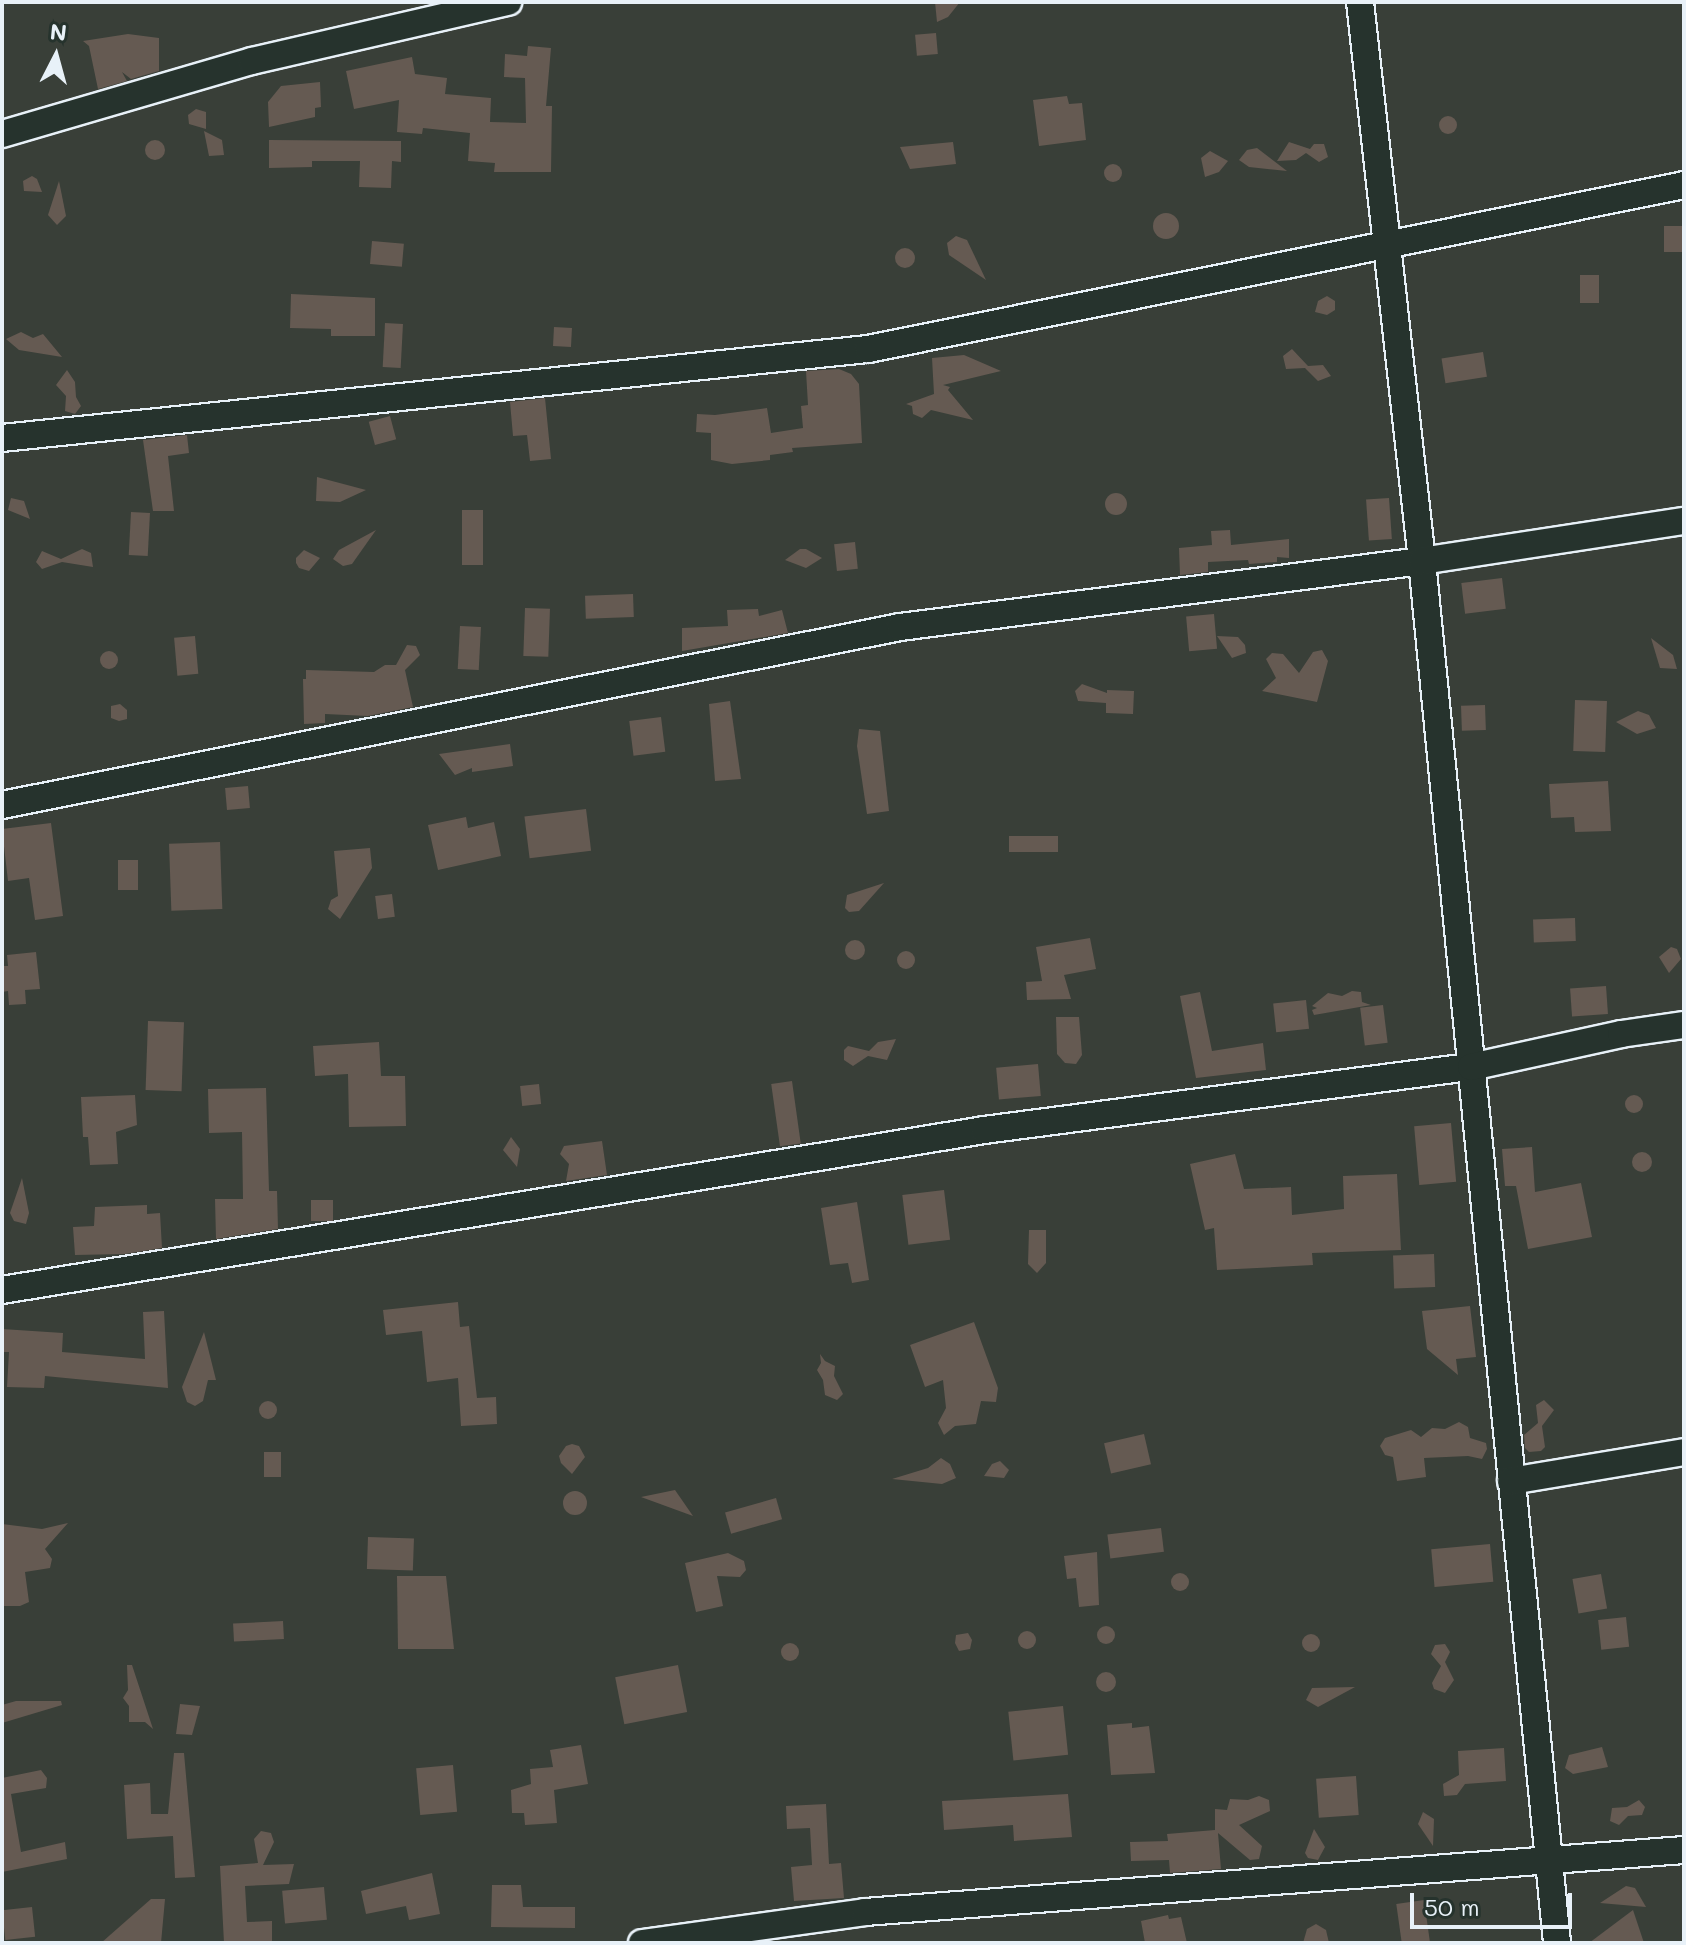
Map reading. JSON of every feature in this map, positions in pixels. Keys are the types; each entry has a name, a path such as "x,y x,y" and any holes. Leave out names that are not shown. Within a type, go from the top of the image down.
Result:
{"street":[{"path":"2,134 252,61 508,2"},
{"path":"1360,2 1422,561 1557,1943"},
{"path":"2,438 868,349 1684,185"},
{"path":"2,805 900,627 1422,561 1684,521"},
{"path":"2,1290 984,1130 1471,1067 1621,1034 1684,1025"},
{"path":"1511,1481 1684,1452"},
{"path":"642,1943 865,1912 1684,1850"}],"building":[{"path":"935,2 960,2 948,17 937,22"},
{"path":"936,33 938,54 917,56 915,35"},
{"path":"128,34 159,38 159,71 131,79 122,72 127,81 98,89 89,46 83,41"},
{"path":"528,46 551,48 546,106 552,106 551,172 494,172 495,163 468,161 470,133 423,128 422,134 397,132 399,100 354,109 346,71 412,57 415,74 447,78 445,94 491,98 490,122 526,123 525,78 504,77 505,54 527,56"},
{"path":"320,82 321,107 315,108 315,117 269,127 268,102 281,86"},
{"path":"1067,96 1069,104 1082,103 1086,140 1039,146 1033,100"},
{"path":"196,109 206,112 206,129 189,124 188,115"},
{"path":"1448,116 1457,125 1448,134 1439,125"},
{"path":"204,131 222,140 224,155 209,156"},
{"path":"155,140 162,143 165,150 162,157 155,160 148,157 145,150 148,143"},
{"path":"269,140 401,141 401,162 392,161 391,188 359,187 360,161 312,161 312,167 269,168"},
{"path":"953,142 956,164 910,169 900,147"},
{"path":"1289,142 1310,149 1314,144 1324,144 1328,157 1319,162 1306,153 1296,160 1277,161"},
{"path":"1257,148 1287,171 1249,167 1239,160 1247,150"},
{"path":"1210,151 1228,161 1219,172 1205,177 1201,158"},
{"path":"1109,164 1117,164 1122,173 1120,180 1109,182 1104,177 1104,169"},
{"path":"32,176 37,179 42,192 24,191 23,181"},
{"path":"59,181 66,216 57,225 48,215"},
{"path":"1166,213 1175,217 1179,226 1175,235 1166,239 1157,235 1153,226 1157,217"},
{"path":"1664,226 1684,226 1684,252 1664,252"},
{"path":"956,236 967,240 986,280 949,255 947,243"},
{"path":"372,241 404,244 402,267 370,264"},
{"path":"905,248 912,251 915,258 912,265 905,268 898,265 895,258 898,251"},
{"path":"1580,275 1599,275 1599,303 1580,303"},
{"path":"291,294 375,298 375,336 331,336 331,329 290,328"},
{"path":"1327,296 1335,301 1335,310 1327,315 1315,312 1318,301"},
{"path":"385,323 403,324 401,368 383,367"},
{"path":"554,327 572,328 571,347 553,346"},
{"path":"21,332 33,338 43,334 62,357 19,350 6,339"},
{"path":"1292,349 1308,366 1323,365 1331,376 1318,381 1305,368 1286,369 1283,356"},
{"path":"1483,352 1487,377 1445,383 1442,359"},
{"path":"964,355 1001,371 943,385 950,387 948,390 973,420 931,410 922,418 913,414 912,406 906,404 934,394 932,358"},
{"path":"839,369 851,374 859,384 862,443 792,448 793,452 770,455 770,460 732,464 711,460 711,433 696,432 697,414 715,415 767,408 771,433 803,428 801,406 808,405 806,371"},
{"path":"67,370 75,382 76,397 81,406 75,414 65,411 66,396 56,385"},
{"path":"545,398 551,459 530,461 527,435 513,436 510,402"},
{"path":"390,416 396,439 375,445 369,422"},
{"path":"187,435 189,453 168,456 174,511 153,511 143,440"},
{"path":"317,477 366,490 340,502 316,501"},
{"path":"1116,493 1124,496 1127,504 1124,512 1116,515 1108,512 1105,504 1108,496"},
{"path":"11,498 24,501 30,519 8,510"},
{"path":"1389,498 1392,539 1369,541 1366,500"},
{"path":"462,510 483,510 483,565 462,565"},
{"path":"131,512 150,513 148,556 129,555"},
{"path":"376,530 352,564 343,566 333,559 339,550"},
{"path":"1230,530 1231,545 1289,539 1289,558 1277,557 1277,562 1249,564 1248,560 1208,562 1208,572 1180,575 1179,548 1212,545 1211,531"},
{"path":"855,542 858,569 837,571 834,544"},
{"path":"82,549 91,553 93,567 62,562 42,569 36,562 42,551 61,559"},
{"path":"800,549 822,558 806,568 785,560"},
{"path":"304,550 320,558 309,571 299,568 296,563 296,558"},
{"path":"1502,578 1506,609 1465,614 1461,583"},
{"path":"633,594 634,617 586,619 585,596"},
{"path":"525,608 550,609 548,657 523,656"},
{"path":"758,609 759,616 782,610 788,633 682,651 682,628 728,626 727,610"},
{"path":"1214,614 1217,649 1189,651 1186,616"},
{"path":"460,626 481,627 479,670 458,669"},
{"path":"195,636 198,674 177,676 174,638"},
{"path":"1217,636 1238,637 1245,645 1246,653 1232,658"},
{"path":"1651,638 1673,655 1677,669 1660,668"},
{"path":"407,645 416,646 420,655 405,670 413,707 368,716 325,714 325,723 304,724 303,679 306,679 306,670 374,672 385,665 396,665"},
{"path":"1322,650 1328,661 1317,702 1262,691 1276,678 1266,659 1272,653 1283,654 1299,673 1313,652"},
{"path":"105,651 113,651 118,660 116,667 105,669 100,664 100,656"},
{"path":"1082,684 1107,693 1107,690 1134,691 1133,714 1106,713 1106,703 1078,701 1075,691"},
{"path":"1575,700 1607,701 1605,752 1573,751"},
{"path":"730,701 741,779 715,781 709,704"},
{"path":"120,704 127,710 127,719 119,721 111,718 111,706"},
{"path":"1485,705 1486,730 1462,731 1461,706"},
{"path":"1638,711 1649,715 1656,728 1637,734 1616,722"},
{"path":"661,717 665,752 634,756 629,721"},
{"path":"859,729 880,731 889,811 867,814 857,746"},
{"path":"510,744 513,766 472,772 472,768 455,775 439,754"},
{"path":"1608,781 1611,831 1575,832 1574,817 1551,818 1549,784"},
{"path":"248,786 250,808 227,810 225,788"},
{"path":"586,809 591,851 530,858 524,817"},
{"path":"466,817 468,828 494,822 501,856 438,870 428,825"},
{"path":"51,823 63,916 35,920 29,878 8,881 2,829"},
{"path":"1009,836 1058,836 1058,852 1009,852"},
{"path":"220,842 222,909 171,911 169,844"},
{"path":"370,848 372,868 340,919 328,909 331,900 338,896 334,851"},
{"path":"118,860 138,860 138,890 118,890"},
{"path":"884,883 859,911 849,912 845,908 847,895"},
{"path":"392,894 395,917 378,919 375,896"},
{"path":"1575,918 1576,941 1534,942 1533,919"},
{"path":"1090,938 1096,969 1064,975 1071,999 1027,1000 1026,982 1042,981 1036,947"},
{"path":"855,940 862,943 865,950 862,957 855,960 848,957 845,950 848,943"},
{"path":"1671,947 1677,949 1681,959 1669,973 1659,957"},
{"path":"906,951 915,960 906,969 897,960"},
{"path":"36,952 40,989 25,990 26,1004 9,1005 8,991 2,992 2,966 8,966 7,955"},
{"path":"1606,986 1608,1014 1572,1016 1570,989"},
{"path":"1352,991 1361,992 1362,1002 1371,1005 1314,1015 1312,1010 1317,1008 1312,1006 1328,993 1342,996"},
{"path":"1200,992 1212,1051 1263,1043 1266,1070 1196,1078 1180,996"},
{"path":"1306,1000 1309,1029 1276,1032 1273,1003"},
{"path":"1383,1005 1388,1043 1365,1046 1360,1008"},
{"path":"1056,1017 1079,1017 1082,1055 1076,1064 1065,1063 1057,1054"},
{"path":"148,1021 184,1022 182,1091 146,1090"},
{"path":"896,1039 887,1060 868,1056 853,1066 844,1060 844,1050 848,1046 869,1051 878,1042"},
{"path":"379,1042 381,1076 405,1076 406,1126 349,1127 348,1074 315,1076 313,1046"},
{"path":"1038,1064 1041,1096 999,1100 996,1068"},
{"path":"792,1081 801,1143 780,1146 771,1084"},
{"path":"539,1084 541,1104 522,1106 520,1086"},
{"path":"266,1088 269,1191 277,1191 278,1229 216,1239 215,1199 243,1199 242,1132 209,1133 208,1089"},
{"path":"135,1095 137,1125 116,1132 118,1164 90,1165 88,1137 83,1137 81,1097"},
{"path":"1634,1095 1643,1104 1634,1113 1625,1104"},
{"path":"1451,1123 1456,1182 1419,1185 1414,1126"},
{"path":"511,1137 520,1149 517,1167 503,1150"},
{"path":"602,1141 607,1175 566,1181 569,1164 560,1154 564,1146"},
{"path":"1532,1147 1535,1192 1581,1183 1592,1237 1528,1249 1516,1186 1505,1186 1502,1149"},
{"path":"1642,1152 1649,1155 1652,1162 1649,1169 1642,1172 1635,1169 1632,1162 1635,1155"},
{"path":"1235,1154 1244,1189 1291,1187 1292,1215 1344,1209 1343,1176 1397,1174 1401,1250 1312,1253 1313,1265 1217,1270 1214,1228 1205,1230 1190,1164"},
{"path":"22,1178 29,1213 26,1224 14,1221 10,1213"},
{"path":"944,1190 950,1240 908,1245 902,1195"},
{"path":"311,1200 333,1200 333,1221 311,1221"},
{"path":"857,1202 869,1280 852,1283 848,1263 830,1265 821,1208"},
{"path":"147,1205 147,1214 160,1213 162,1248 125,1254 75,1255 73,1227 94,1226 95,1207"},
{"path":"1029,1230 1046,1230 1046,1263 1037,1273 1028,1264"},
{"path":"1434,1254 1435,1287 1394,1288 1393,1255"},
{"path":"458,1302 460,1327 469,1326 477,1398 496,1397 497,1424 461,1426 458,1378 427,1382 422,1331 386,1335 383,1310"},
{"path":"1470,1306 1476,1357 1456,1359 1458,1375 1427,1349 1422,1311"},
{"path":"164,1311 168,1388 45,1376 44,1388 7,1387 9,1352 2,1352 2,1329 63,1333 62,1352 145,1359 143,1312"},
{"path":"974,1322 998,1388 996,1402 981,1401 976,1424 955,1426 944,1435 938,1423 946,1408 943,1380 925,1387 910,1345"},
{"path":"204,1332 216,1380 208,1380 203,1401 195,1406 187,1402 182,1387"},
{"path":"820,1354 835,1366 834,1376 843,1394 837,1400 825,1395 823,1380 817,1370 821,1363"},
{"path":"1544,1400 1554,1410 1542,1426 1545,1447 1541,1451 1529,1452 1525,1448 1524,1435 1538,1423 1536,1405"},
{"path":"268,1401 277,1410 268,1419 259,1410"},
{"path":"1459,1422 1468,1427 1470,1438 1486,1443 1487,1449 1482,1459 1468,1456 1424,1458 1426,1477 1397,1481 1393,1457 1385,1455 1380,1446 1385,1438 1411,1430 1421,1437 1432,1428 1445,1429"},
{"path":"1144,1434 1151,1464 1111,1473 1104,1443"},
{"path":"566,1446 579,1446 585,1457 572,1474 561,1463 559,1456"},
{"path":"264,1452 281,1452 281,1477 264,1477"},
{"path":"941,1458 950,1464 956,1478 942,1484 892,1479 928,1468"},
{"path":"1000,1461 1009,1470 1004,1478 984,1476 992,1464"},
{"path":"675,1490 693,1516 641,1497"},
{"path":"575,1491 586,1498 587,1503 580,1514 575,1515 564,1508 563,1503 570,1492"},
{"path":"776,1498 782,1519 731,1534 725,1513"},
{"path":"68,1523 45,1549 52,1559 50,1568 25,1572 29,1602 20,1606 2,1606 2,1524 42,1529"},
{"path":"1161,1528 1164,1552 1110,1558 1107,1535"},
{"path":"368,1537 414,1539 413,1571 367,1569"},
{"path":"1490,1544 1493,1582 1435,1587 1431,1549"},
{"path":"1097,1552 1099,1605 1079,1607 1076,1578 1067,1579 1064,1556"},
{"path":"728,1553 744,1561 746,1570 740,1577 717,1576 723,1606 696,1612 685,1563"},
{"path":"1176,1573 1184,1573 1189,1582 1187,1589 1176,1591 1171,1586 1171,1578"},
{"path":"1601,1574 1607,1608 1579,1614 1572,1579"},
{"path":"397,1576 446,1576 454,1649 398,1649"},
{"path":"1626,1617 1629,1647 1601,1650 1598,1620"},
{"path":"283,1621 284,1639 234,1642 233,1624"},
{"path":"1106,1626 1115,1635 1106,1644 1097,1635"},
{"path":"1023,1631 1031,1631 1036,1640 1034,1647 1023,1649 1018,1644 1018,1636"},
{"path":"968,1633 972,1640 970,1649 959,1651 955,1643 956,1635"},
{"path":"1311,1634 1320,1643 1311,1652 1302,1643"},
{"path":"790,1643 799,1652 790,1661 781,1652"},
{"path":"1445,1644 1450,1652 1445,1662 1454,1680 1445,1693 1434,1689 1432,1683 1441,1666 1431,1654 1435,1645"},
{"path":"127,1665 132,1665 153,1729 145,1722 129,1722 129,1706 123,1698 128,1690"},
{"path":"678,1665 687,1712 624,1724 615,1677"},
{"path":"1106,1672 1113,1675 1116,1682 1113,1689 1106,1692 1099,1689 1096,1682 1099,1675"},
{"path":"1355,1687 1318,1707 1306,1700 1312,1688"},
{"path":"16,1701 61,1701 62,1705 2,1723 2,1705"},
{"path":"180,1704 200,1706 192,1735 176,1734"},
{"path":"1063,1706 1068,1755 1013,1760 1008,1712"},
{"path":"1132,1723 1132,1728 1149,1726 1155,1773 1111,1775 1107,1725"},
{"path":"581,1745 588,1784 554,1790 557,1823 525,1825 524,1813 512,1813 511,1790 531,1784 530,1769 553,1767 550,1750"},
{"path":"1602,1747 1608,1767 1573,1774 1565,1768 1569,1755"},
{"path":"1504,1748 1506,1781 1465,1784 1457,1795 1444,1796 1443,1784 1459,1775 1458,1751"},
{"path":"174,1753 184,1753 195,1877 175,1878 173,1836 127,1839 124,1785 150,1783 151,1814 168,1814"},
{"path":"453,1765 457,1812 420,1815 416,1768"},
{"path":"41,1770 47,1778 46,1788 11,1794 21,1852 65,1842 67,1859 2,1872 2,1778"},
{"path":"1356,1776 1359,1815 1319,1818 1316,1779"},
{"path":"1068,1794 1072,1837 1014,1841 1013,1825 944,1830 942,1801"},
{"path":"1259,1796 1269,1800 1270,1811 1239,1825 1262,1846 1259,1859 1250,1860 1218,1833 1221,1869 1170,1873 1169,1860 1131,1861 1130,1842 1168,1841 1167,1834 1215,1830 1215,1809 1227,1810 1230,1799 1248,1800"},
{"path":"1639,1800 1645,1807 1642,1815 1628,1816 1619,1825 1610,1821 1612,1808 1627,1807"},
{"path":"826,1804 829,1864 841,1863 844,1898 794,1901 791,1867 812,1865 810,1828 787,1829 786,1806"},
{"path":"1423,1812 1434,1819 1433,1846 1418,1824"},
{"path":"1314,1829 1325,1847 1318,1860 1308,1858 1305,1853"},
{"path":"261,1831 271,1833 274,1842 263,1865 294,1864 289,1884 245,1886 247,1922 272,1921 272,1943 224,1943 220,1866 258,1863 254,1839"},
{"path":"432,1873 440,1914 409,1920 406,1906 366,1914 361,1891"},
{"path":"492,1885 521,1885 523,1907 575,1907 575,1928 491,1927"},
{"path":"1626,1886 1635,1888 1646,1907 1600,1903"},
{"path":"324,1887 327,1920 285,1924 282,1891"},
{"path":"151,1899 165,1899 161,1943 101,1943"},
{"path":"1424,1900 1430,1943 1402,1943 1396,1904"},
{"path":"32,1907 35,1937 5,1940 2,1910"},
{"path":"1633,1910 1644,1943 1589,1943"},
{"path":"1168,1915 1169,1919 1181,1917 1187,1943 1145,1943 1141,1921"},
{"path":"1316,1924 1326,1930 1329,1943 1303,1943 1307,1929"}]}
